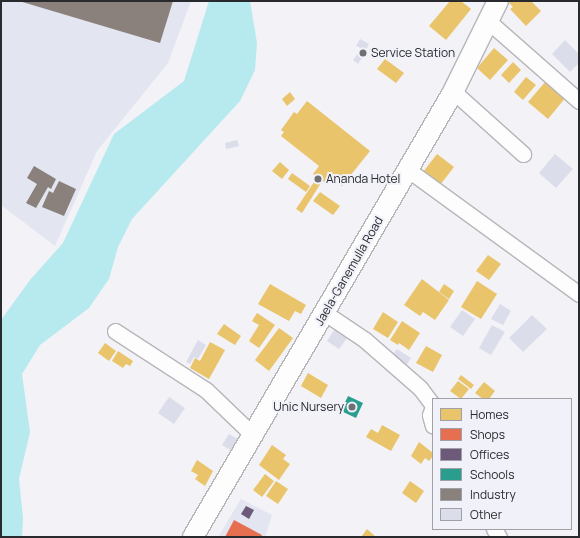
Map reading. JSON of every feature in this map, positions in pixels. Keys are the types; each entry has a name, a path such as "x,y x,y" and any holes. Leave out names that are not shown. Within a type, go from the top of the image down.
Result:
{"main road":[{"name":"Jaela-Ganemulla Road","path":"193,537 325,313 407,169 454,92 498,1"}],"street":[{"path":"488,21 579,101"},
{"path":"454,92 523,154"},
{"path":"407,169 579,294"},
{"path":"325,313 365,340 420,388 432,405"},
{"path":"115,331 206,390 253,435"},
{"path":"432,409 430,415 432,422"}],"shaded area":[{"path":"1,1 191,1 168,63 97,151 55,246 1,205"},
{"path":"241,499 272,515 265,537 218,537"}],"water":[{"path":"209,1 250,1 257,43 255,70 240,101 132,219 118,247 109,279 89,308 40,345 22,374 30,432 19,479 23,518 22,537 1,537 1,320 30,280 63,243 114,134 184,81"}],"building: Homes":[{"path":"450,1 461,1 471,9 446,40 429,26"},
{"path":"511,1 531,1 541,11 526,26 510,9 513,7 509,3"},
{"path":"494,48 508,60 490,80 477,68"},
{"path":"385,59 404,73 396,83 377,69"},
{"path":"513,62 521,70 509,83 501,75"},
{"path":"526,77 536,85 523,100 514,92"},
{"path":"546,81 566,97 548,119 528,102"},
{"path":"290,92 295,99 287,106 282,99"},
{"path":"307,101 370,151 342,186 332,178 327,184 313,174 319,166 281,136 284,132 281,130 294,112 297,114"},
{"path":"437,154 454,167 440,185 423,172"},
{"path":"280,162 289,170 282,179 272,171"},
{"path":"292,173 310,186 306,192 288,179"},
{"path":"316,179 321,183 302,213 296,209"},
{"path":"320,192 340,206 333,215 313,201"},
{"path":"488,255 501,264 489,280 476,271"},
{"path":"422,279 449,300 435,320 423,312 420,316 404,305"},
{"path":"477,281 497,294 481,319 461,307"},
{"path":"270,284 306,305 301,314 295,311 289,321 258,304"},
{"path":"444,284 454,291 449,299 439,292"},
{"path":"383,312 398,322 388,338 373,329"},
{"path":"257,313 275,325 259,348 249,341 259,325 252,321"},
{"path":"402,321 420,333 409,350 399,343 398,345 390,340"},
{"path":"224,324 241,336 235,345 217,334"},
{"path":"279,328 293,338 269,371 255,360"},
{"path":"210,342 225,350 209,379 190,368 195,358 200,361"},
{"path":"105,343 116,351 109,361 98,353"},
{"path":"426,346 442,355 433,372 416,363"},
{"path":"118,351 133,361 130,366 126,364 123,368 112,361"},
{"path":"308,373 328,385 321,398 301,386"},
{"path":"461,375 474,385 471,389 458,379"},
{"path":"458,381 469,389 462,398 450,391"},
{"path":"484,382 495,391 490,398 482,398 475,393"},
{"path":"382,425 400,435 391,451 366,437 371,429 378,433"},
{"path":"419,442 432,452 432,457 429,461 425,458 421,464 411,456"},
{"path":"272,445 286,455 283,459 290,464 279,480 259,465"},
{"path":"197,460 213,471 205,486 195,479 198,475 191,471"},
{"path":"265,474 274,481 262,497 253,490"},
{"path":"276,481 288,489 278,504 266,496"},
{"path":"410,481 424,491 416,503 402,493"},
{"path":"367,529 376,537 361,537"}],"building: Shops":[{"path":"234,520 262,535 261,537 225,537"}],"building: Offices":[{"path":"246,506 254,510 249,519 241,514"}],"building: Schools":[{"name":"Unic Nursery","path":"348,396 363,403 356,418 341,411"}],"building: Industry":[{"path":"19,1 173,1 160,43"},
{"path":"34,166 56,179 51,189 48,187 36,208 26,203 37,184 27,178"},
{"path":"59,181 76,189 64,216 42,207 49,191 53,193"}],"building: Other":[{"path":"360,39 369,44 366,50 356,46"},
{"path":"565,40 579,54 579,63 570,72 552,54"},
{"path":"359,52 364,55 358,64 353,60"},
{"path":"237,140 239,146 226,149 225,143"},
{"path":"555,154 573,169 556,188 539,173"},
{"path":"500,304 511,311 503,325 491,319"},
{"path":"462,310 475,319 463,336 450,327"},
{"path":"532,315 547,329 523,352 509,338"},
{"path":"492,325 505,332 491,355 479,348"},
{"path":"334,330 347,338 339,349 327,341"},
{"path":"198,340 206,345 198,359 194,357 190,364 186,362"},
{"path":"397,349 411,358 406,366 392,356"},
{"path":"169,397 185,408 174,424 158,413"},
{"path":"229,434 239,440 232,451 222,445"}],"place":[{"name":"Service Station","path":"363,53"},
{"name":"Ananda Hotel","path":"318,179"},
{"name":"Unic Nursery","path":"352,407"}]}
